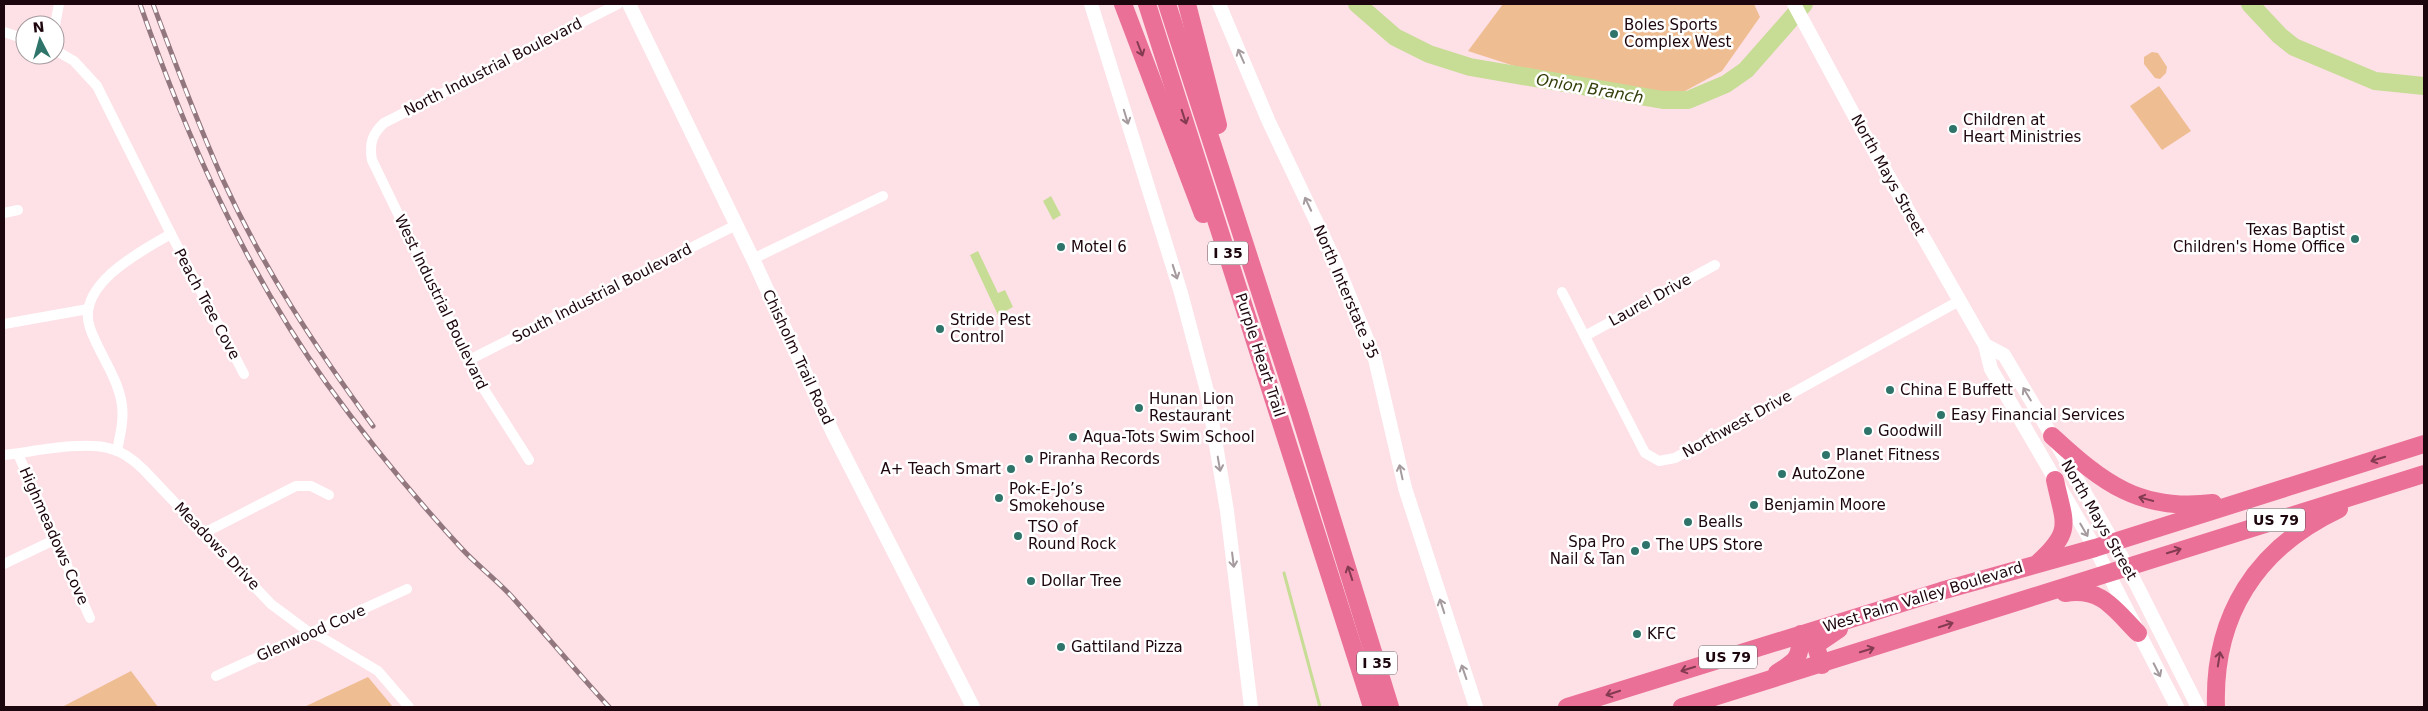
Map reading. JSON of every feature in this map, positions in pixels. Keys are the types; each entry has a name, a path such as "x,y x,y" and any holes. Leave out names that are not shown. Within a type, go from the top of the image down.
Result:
{"highway":[{"path":"1123,4 1200,204 1246,349 1307,503"},
{"name":"Purple Heart Trail","path":"1147,4 1372,707"},
{"name":"Purple Heart Trail","path":"1167,4 1299,412 1390,707"},
{"path":"1187,4 1213,108 1265,272 1299,412"},
{"path":"2052,436 2087,468 2107,483 2129,494 2150,500 2172,504 2199,505 2280,489"},
{"name":"US 79","path":"2280,489 2424,444"},
{"name":"US 79","path":"1682,707 1822,665 2127,566 2424,474"},
{"path":"2039,563 2055,548 2063,532 2063,518 2055,480"},
{"path":"2216,707 2216,675 2222,641 2242,593 2261,565 2272,553 2302,529 2397,482"},
{"name":"West Palm Valley Boulevard","path":"1567,707 1941,591 2113,543 2280,489"},
{"path":"2030,599 2078,591 2093,593 2109,604 2138,633"},
{"path":"1822,665 1817,644 1823,638 1859,618"},
{"path":"1762,682 1794,662 1800,654 1801,634"}],"main road":[{"name":"Chisholm Trail Road","path":"629,4 753,259 845,458 973,707"},
{"path":"1091,4 1181,293 1200,363 1227,511 1251,707"},
{"name":"North Interstate 35","path":"1219,4 1269,122 1336,263 1369,342 1384,392 1405,488 1476,707"},
{"name":"North Mays Street","path":"1794,4 1985,345 1991,369 2095,548 2177,707"},
{"name":"North Mays Street","path":"1985,345 2004,355 2052,436 2127,566 2198,707"},
{"path":"1466,707 1471,691"}],"street":[{"name":"North Industrial Boulevard","path":"372,137 384,123 618,4"},
{"name":"Peach Tree Cove","path":"65,56 74,62 97,86 244,374"},
{"name":"West Industrial Boulevard","path":"372,137 370,144 372,160 469,360 495,409 529,460"},
{"path":"753,259 883,196"},
{"path":"4,213 18,210"},
{"name":"South Industrial Boulevard","path":"469,360 736,225"},
{"path":"117,451 123,421 119,392 90,328 88,309 93,295 112,272 140,251 171,234"},
{"name":"Laurel Drive","path":"1585,336 1715,265"},
{"name":"Northwest Drive","path":"1562,292 1645,453 1659,461 1667,461 1959,301"},
{"path":"4,324 88,309"},
{"name":"Meadows Drive","path":"4,455 89,446 117,451 144,470 271,604 310,633 321,637 378,671 409,707"},
{"name":"Highmeadows Cove","path":"18,454 54,540 90,618"},
{"path":"204,533 296,486 311,486 328,495"},
{"path":"4,564 54,540"},
{"name":"Glenwood Cove","path":"216,676 407,590"}],"shaded area":[{"name":"Boles Sports Complex West","path":"1503,4 1754,4 1760,17 1722,71 1674,97 1629,94 1542,75 1468,51"},
{"path":"2152,52 2158,53 2167,67 2166,73 2160,79 2155,78 2144,64 2144,57"},
{"path":"2159,86 2191,131 2162,150 2130,106"},
{"path":"1051,196 1061,215 1053,220 1043,201"},
{"path":"978,251 998,293 1005,290 1013,307 998,315 970,255"},
{"path":"131,671 158,707 62,707"},
{"path":"368,677 393,707 304,707"}],"waterway":[{"name":"Onion Branch","path":"1357,4 1395,37 1429,54 1470,67 1663,100 1688,100 1726,84 1746,70 1804,4"},
{"name":"Onion Branch","path":"2250,4 2280,36 2294,47 2375,81 2424,86"},
{"path":"1284,573 1320,707"}],"railway":[{"path":"140,4 177,104 220,201 269,295 297,340 343,406 427,510 463,550 513,598 609,707"},
{"path":"153,4 204,136 255,245 311,337 373,426"}],"place":[{"name":"Boles Sports Complex West","path":"1614,34"},
{"name":"Children at Heart Ministries","path":"1953,129"},
{"name":"Texas Baptist Children's Home Office","path":"2355,239"},
{"name":"Motel 6","path":"1061,247"},
{"name":"Stride Pest Control","path":"940,329"},
{"name":"China E Buffett","path":"1890,390"},
{"name":"Hunan Lion Restaurant","path":"1139,408"},
{"name":"Easy Financial Services","path":"1941,415"},
{"name":"Goodwill","path":"1868,431"},
{"name":"Aqua-Tots Swim School","path":"1073,437"},
{"name":"Planet Fitness","path":"1826,455"},
{"name":"Piranha Records","path":"1029,459"},
{"name":"A+ Teach Smart","path":"1011,469"},
{"name":"AutoZone","path":"1782,474"},
{"name":"Pok-E-Jo’s Smokehouse","path":"999,498"},
{"name":"Benjamin Moore","path":"1754,505"},
{"name":"Bealls","path":"1688,522"},
{"name":"TSO of Round Rock","path":"1018,536"},
{"name":"The UPS Store","path":"1646,545"},
{"name":"Spa Pro Nail & Tan","path":"1635,551"},
{"name":"Dollar Tree","path":"1031,581"},
{"name":"KFC","path":"1637,634"},
{"name":"Gattiland Pizza","path":"1061,647"}]}
